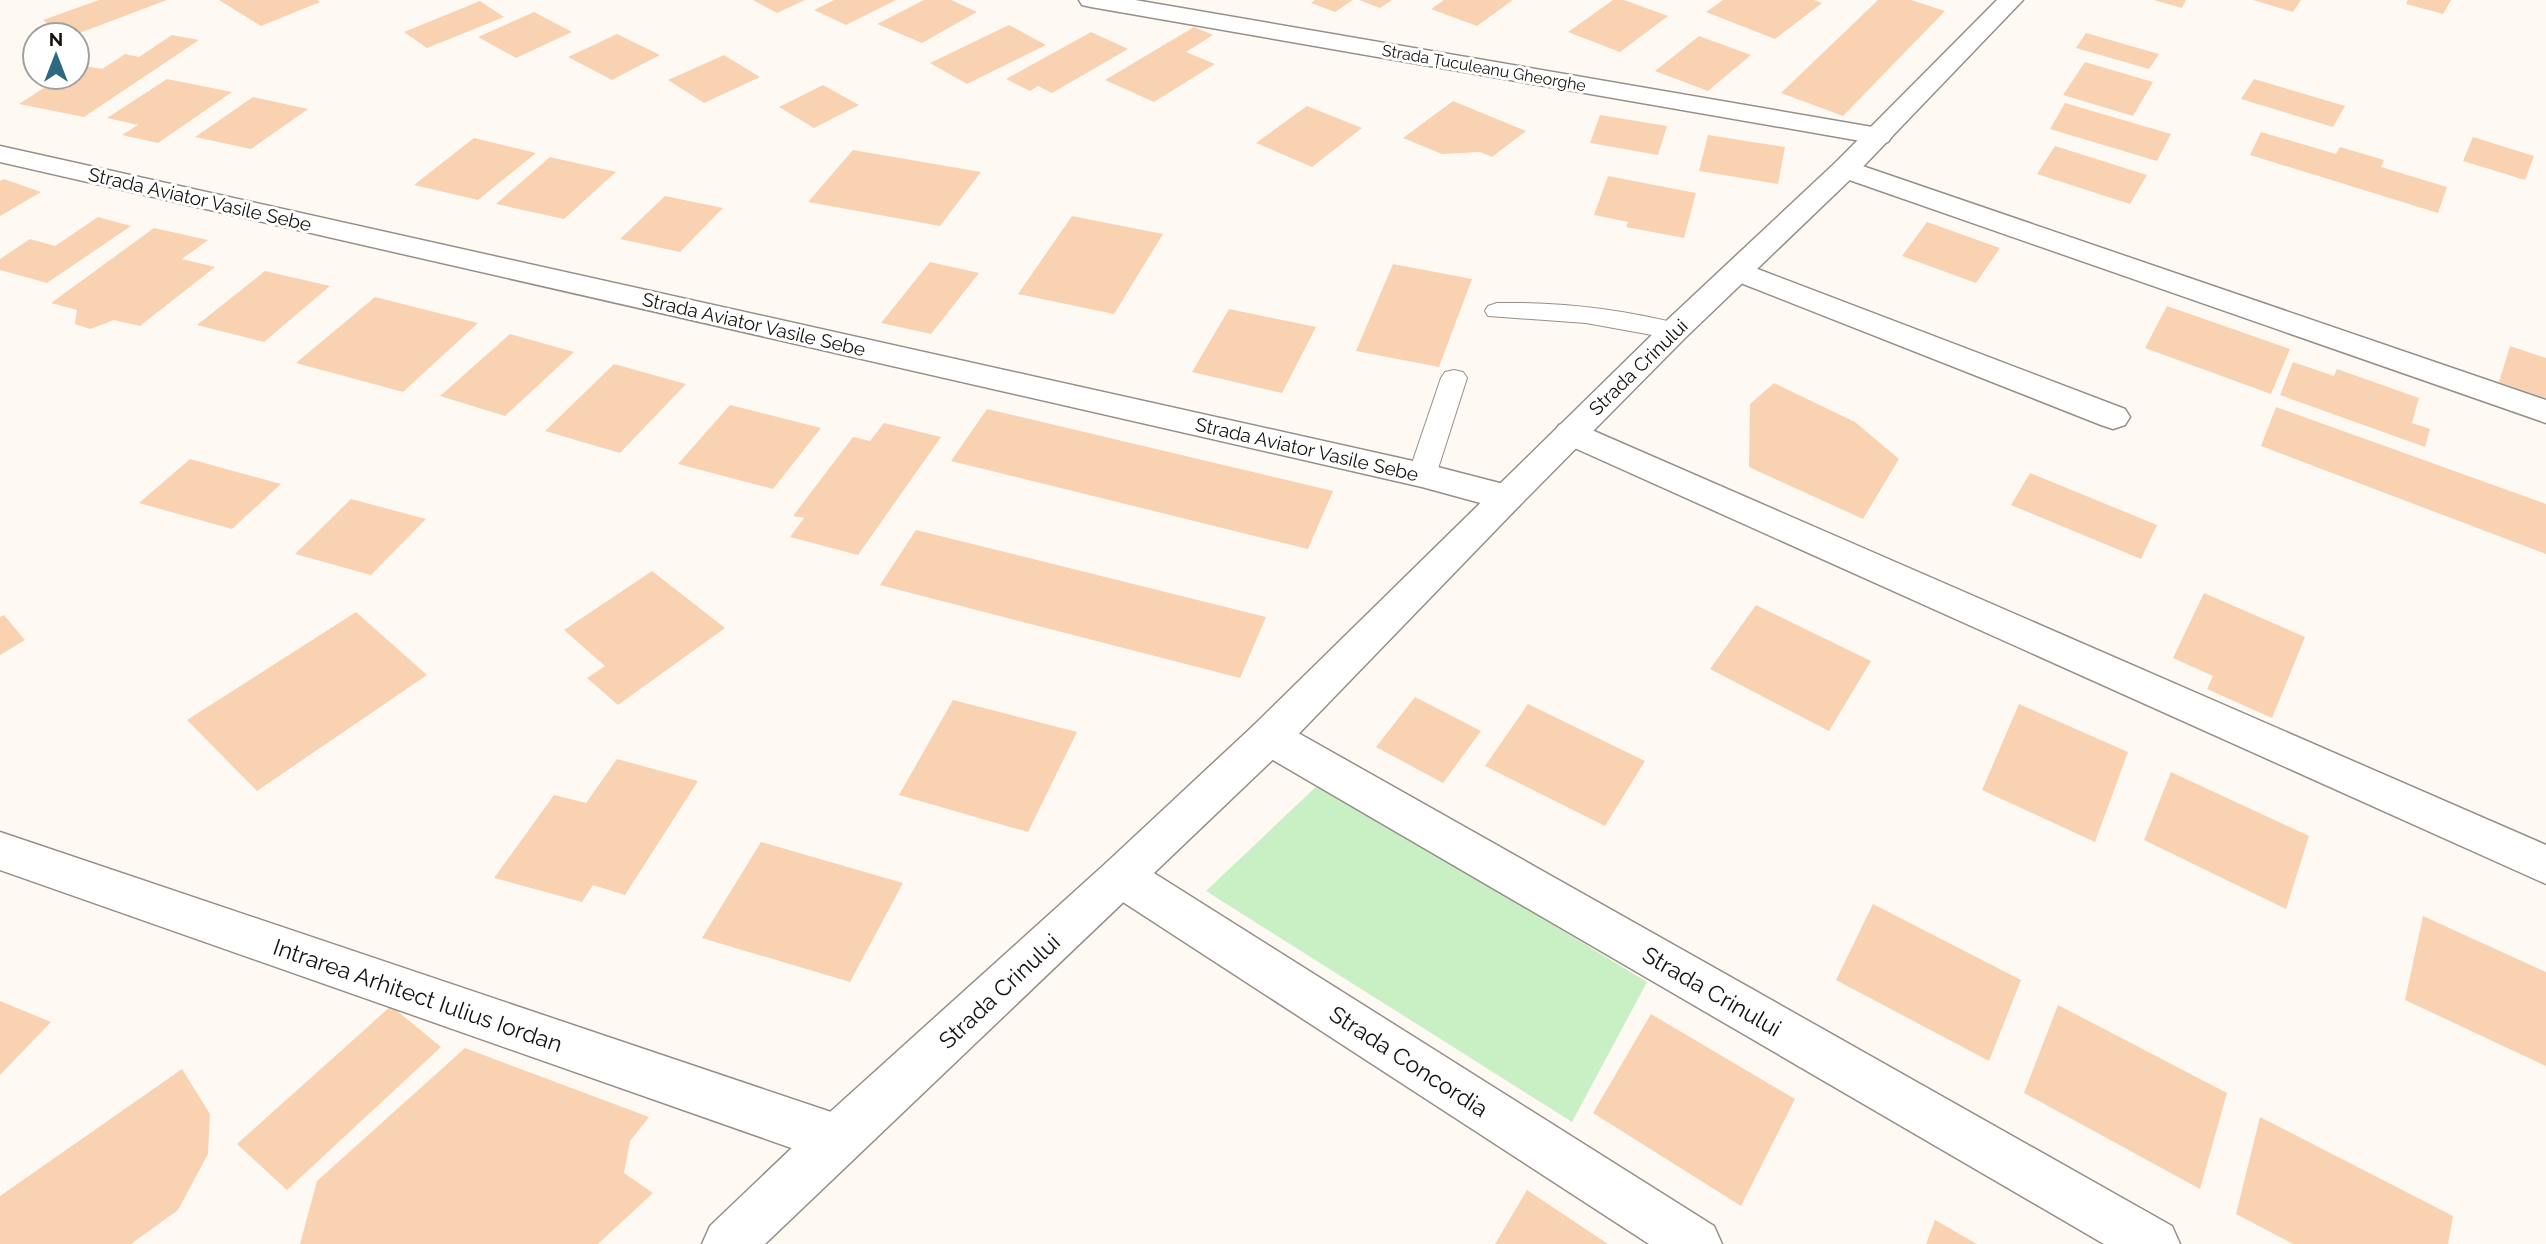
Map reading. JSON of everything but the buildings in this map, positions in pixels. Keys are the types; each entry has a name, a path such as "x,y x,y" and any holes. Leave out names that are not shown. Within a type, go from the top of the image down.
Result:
{"street":[{"name":"Strada Țuculeanu Gheorghe","path":"1091,0 1878,136"},
{"name":"Strada Crinului","path":"728,1244 836,1139 1122,877 1269,737 1506,497 1674,331 1845,169 2011,0"},
{"name":"Strada Aviator Vasile Sebe","path":"0,154 1422,475 1506,497"},
{"path":"1845,169 2546,412"},
{"path":"1740,271 2113,417"},
{"path":"1571,433 2546,866"},
{"name":"Strada Crinului","path":"1269,737 2154,1244"},
{"name":"Intrarea Arhitect Iulius Iordan","path":"0,851 836,1139"},
{"name":"Strada Concordia","path":"1122,877 1696,1244"}],"lane":[{"path":"1497,311 1575,312 1619,318 1674,331"},
{"path":"1422,475 1454,378"}],"green space":[{"path":"1320,783 1647,982 1572,1122 1206,891"}]}
